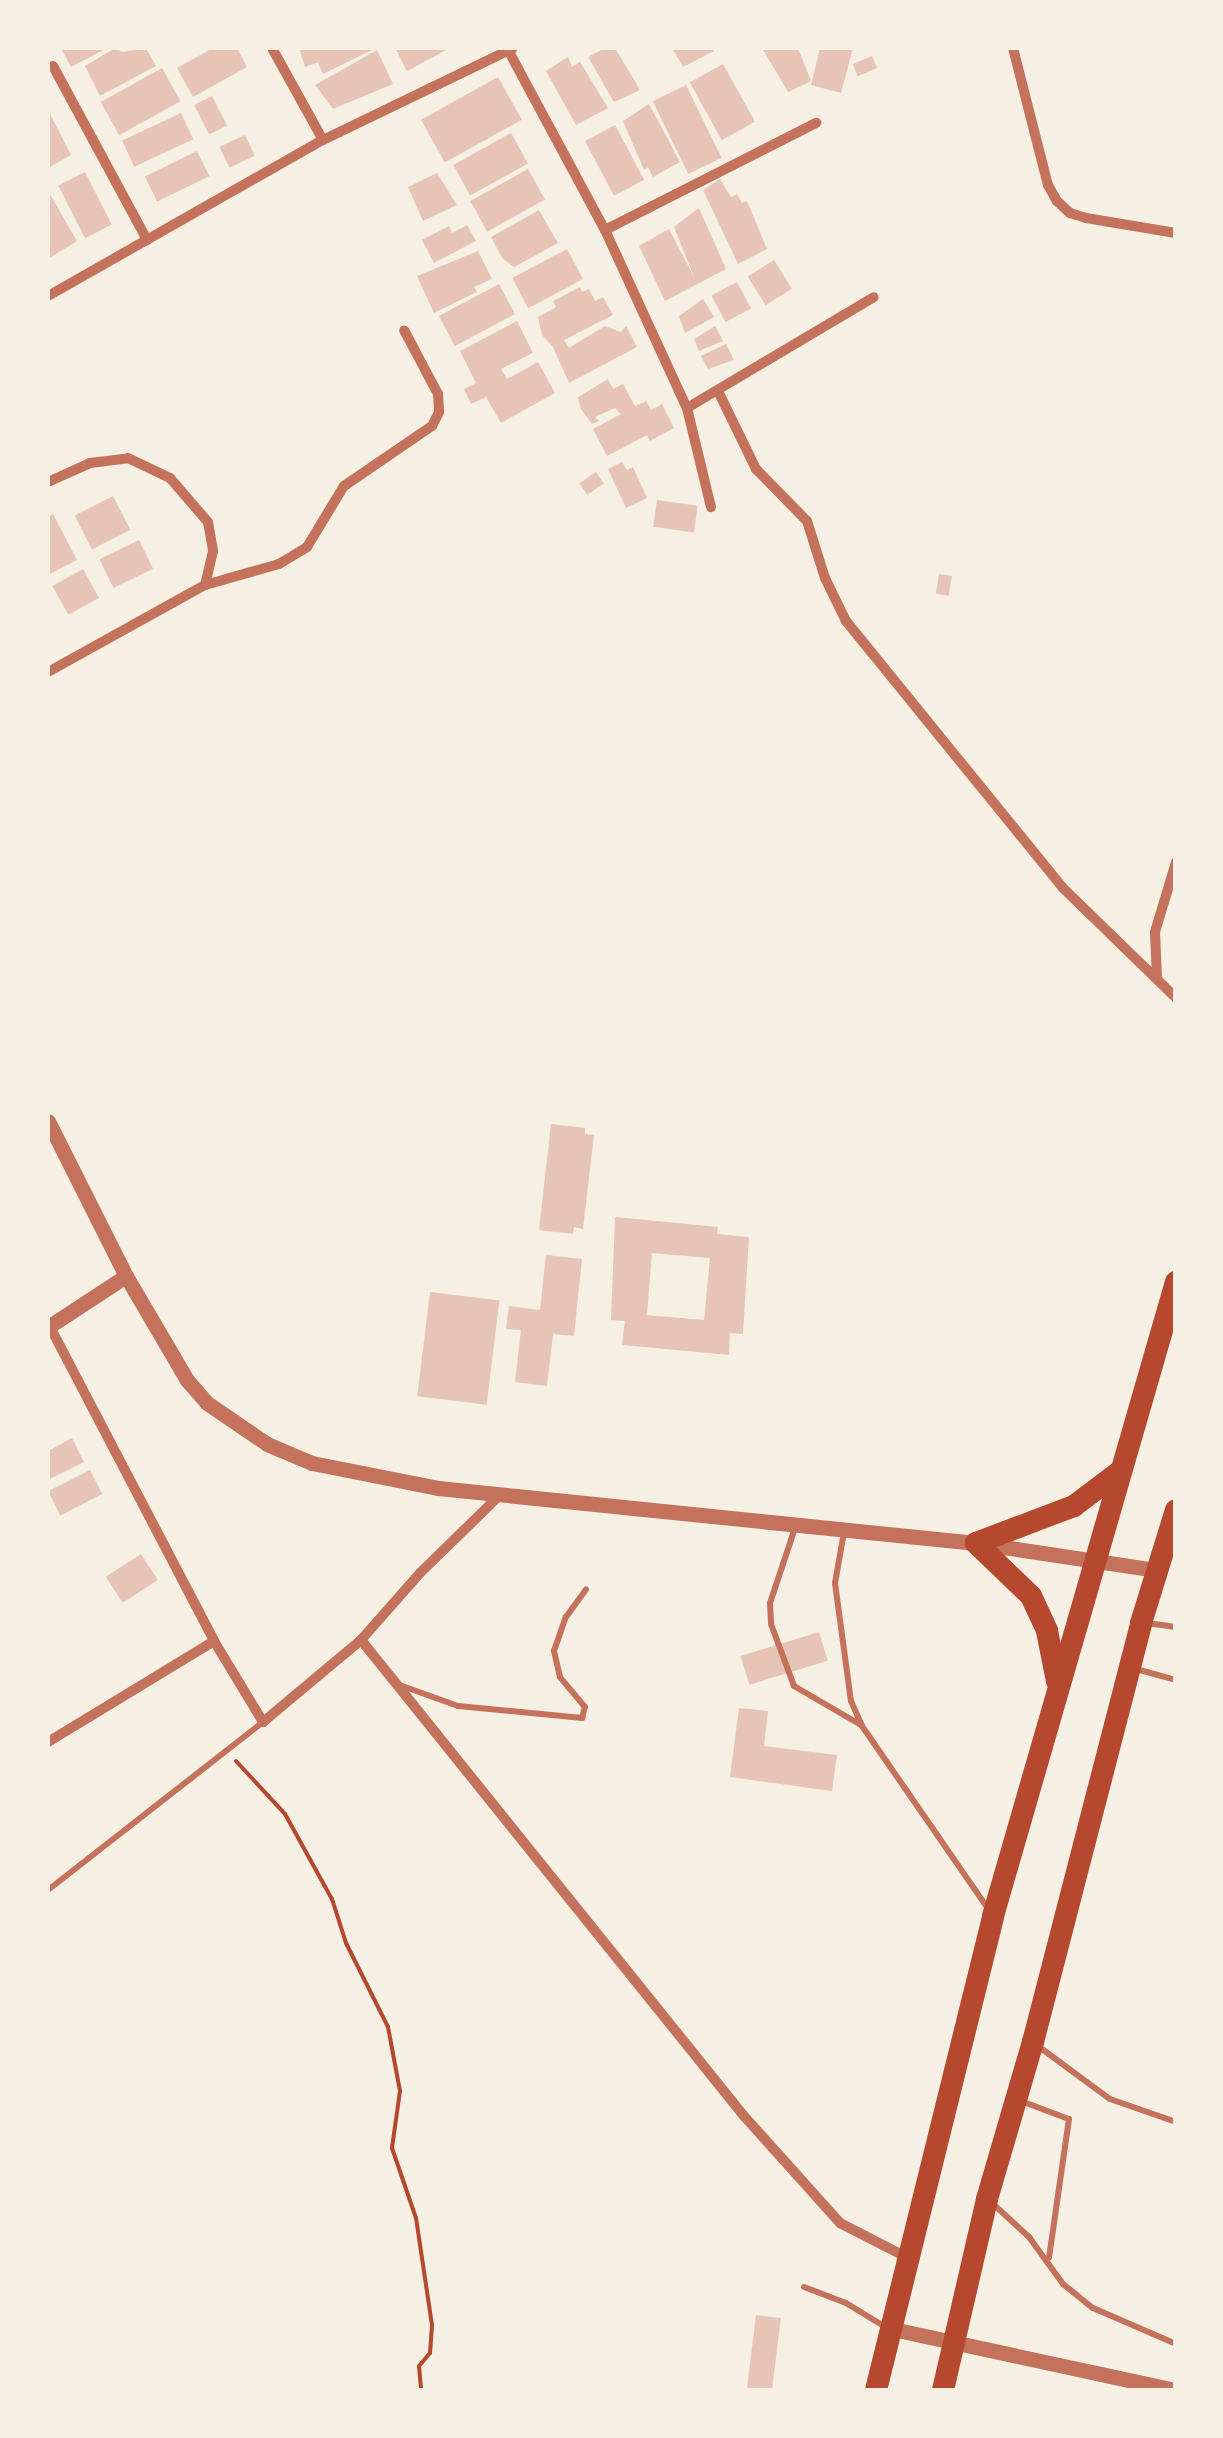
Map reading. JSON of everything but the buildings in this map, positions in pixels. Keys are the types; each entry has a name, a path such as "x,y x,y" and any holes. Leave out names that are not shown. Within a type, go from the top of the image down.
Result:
{"highway":[{"path":"876,2390 888,2328 993,1916 1176,1282"},
{"path":"1058,1688 1047,1631 1031,1596 976,1544 1074,1506 1120,1472"},
{"path":"942,2390 987,2199 1033,2042 1141,1622 1176,1510"}],"street":[{"path":"272,48 323,140"},
{"path":"48,296 323,140 509,48 606,230 687,408 711,507"},
{"path":"1014,48 1048,185 1057,201 1070,213 1086,218 1176,233"},
{"path":"49,63 147,240"},
{"path":"606,230 816,123"},
{"path":"687,408 874,297"},
{"path":"48,672 205,586 291,559 307,547 344,486 432,426 439,412 438,394 404,330"},
{"path":"718,391 756,469 807,522 825,578 846,621 1063,888 1176,998"},
{"path":"48,482 90,463 128,458 170,478 208,522 213,550 205,586"},
{"path":"1158,980 1154,932 1176,862"},
{"path":"48,1121 126,1276 187,1380 207,1402 267,1444 312,1463 356,1474 500,1495 976,1544 1157,1570"},
{"path":"126,1276 48,1325 214,1640 264,1722 361,1640 420,1574 500,1495"},
{"path":"48,1742 214,1640"},
{"path":"361,1640 756,2130 840,2223 908,2258"},
{"path":"888,2328 1176,2390"}],"lane":[{"path":"796,1525 770,1603 771,1624 794,1686 862,1726"},
{"path":"844,1532 834,1582 845,1672 862,1726 993,1916"},
{"path":"393,1683 458,1706 582,1718 585,1707 560,1677 554,1652 566,1616 586,1589"},
{"path":"1141,1622 1176,1627"},
{"path":"1130,1668 1176,1680"},
{"path":"48,1890 264,1722"},
{"path":"1033,2042 1110,2099 1176,2122"},
{"path":"1016,2099 1069,2119 1049,2259"},
{"path":"987,2199 1049,2259 1063,2284 1093,2308 1176,2344"},
{"path":"804,2288 846,2303 888,2328"}],"path":[{"path":"230,1748 240,1770 285,1814 332,1899 346,1943 388,2027 400,2090 392,2148 416,2218 432,2325 430,2352 419,2366 421,2390"}]}
